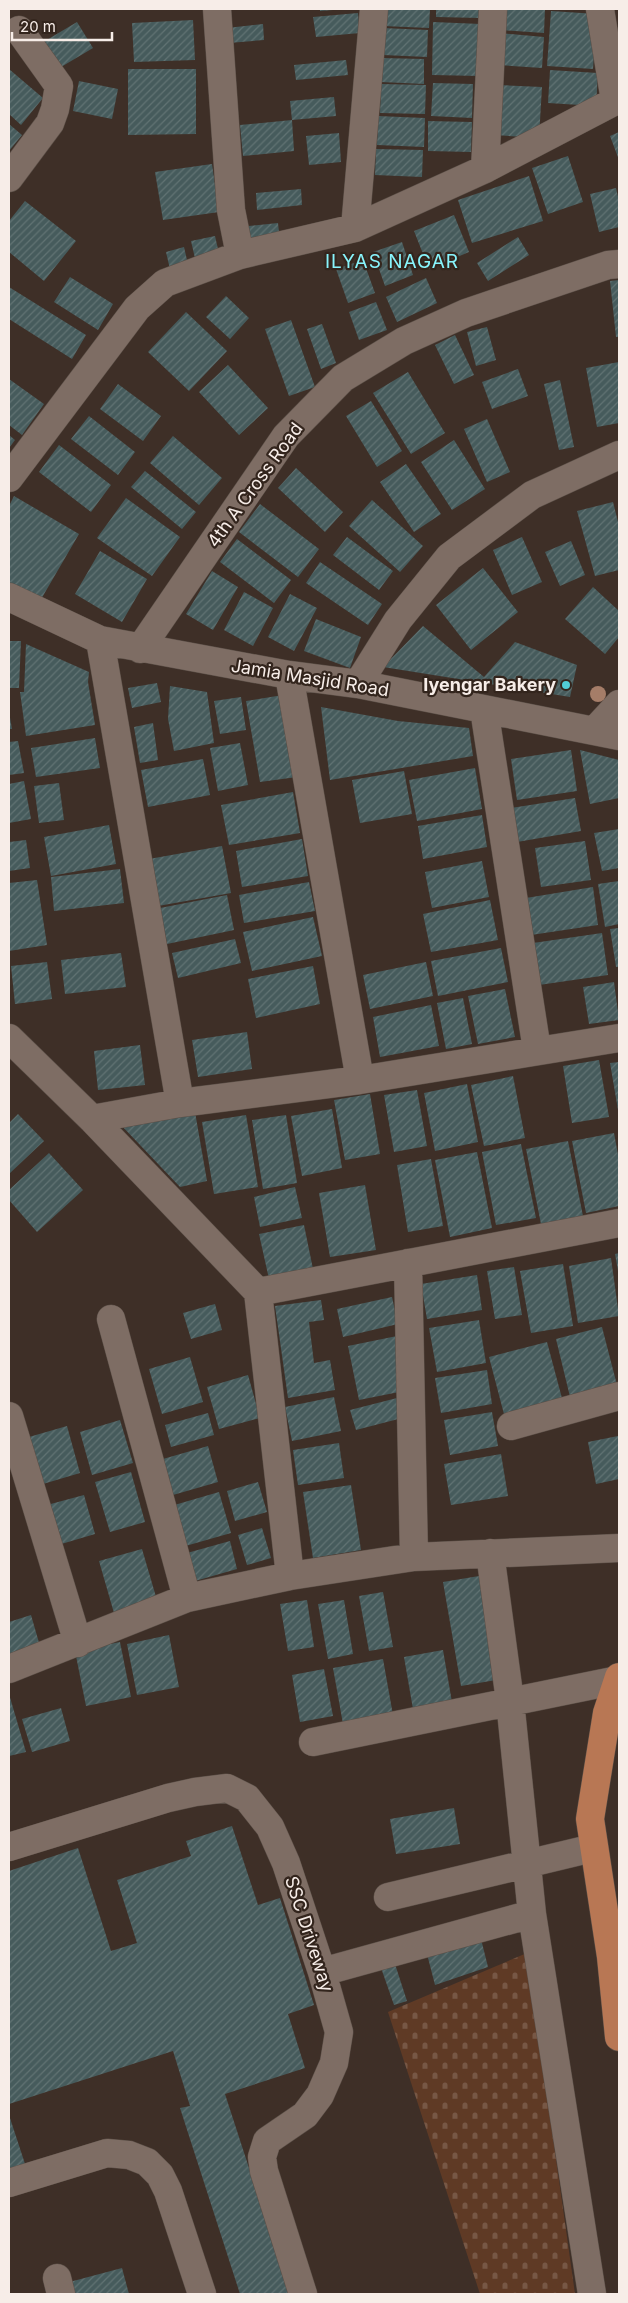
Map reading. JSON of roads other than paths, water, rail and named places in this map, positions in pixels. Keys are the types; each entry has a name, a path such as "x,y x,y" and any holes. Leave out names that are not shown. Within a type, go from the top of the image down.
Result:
{"highway":[{"path":"619,1678 607,1713 590,1819 611,1957 619,2037"}],"street":[{"path":"217,9 231,210 240,255"},
{"path":"356,228 374,9"},
{"path":"484,169 493,9"},
{"path":"9,478 137,308 149,295 165,284 240,255 356,228 484,169 617,100 600,9"},
{"path":"9,178 50,123 55,109 59,86 19,30"},
{"name":"4th A Cross Road","path":"140,649 286,436 343,378 404,340 466,313 608,265 619,264"},
{"path":"358,684 398,620 449,557 532,495 619,455"},
{"name":"Jamia Masjid Road","path":"9,597 100,640 140,649 289,675 358,684 607,733"},
{"path":"100,640 180,1103"},
{"path":"289,675 360,1080"},
{"path":"607,733 619,704"},
{"path":"484,708 537,1050"},
{"path":"9,1038 92,1118 258,1292 290,1576"},
{"path":"92,1118 180,1103 360,1080 619,1038"},
{"path":"258,1292 619,1223"},
{"path":"408,1263 414,1557"},
{"path":"111,1319 187,1598"},
{"path":"511,1426 619,1396"},
{"path":"9,1416 78,1642"},
{"path":"9,1669 187,1598 290,1576 414,1557 619,1548"},
{"path":"490,1553 510,1701 532,1914 592,2294"},
{"path":"314,1742 619,1678"},
{"name":"SSC Driveway","path":"9,1847 168,1798 227,1788 248,1798 270,1827 286,1863 322,1972 339,2032 334,2063 320,2095 305,2115 267,2141 262,2157 264,2171 303,2294"},
{"path":"388,1897 593,1848"},
{"path":"322,1972 532,1914"},
{"path":"9,2183 107,2153 129,2154 147,2162 160,2175 168,2191 202,2294"}],"place":[{"name":"Iyengar Bakery","path":"566,685"}],"district":[{"name":"ILYAS NAGAR","path":"392,261"}]}
